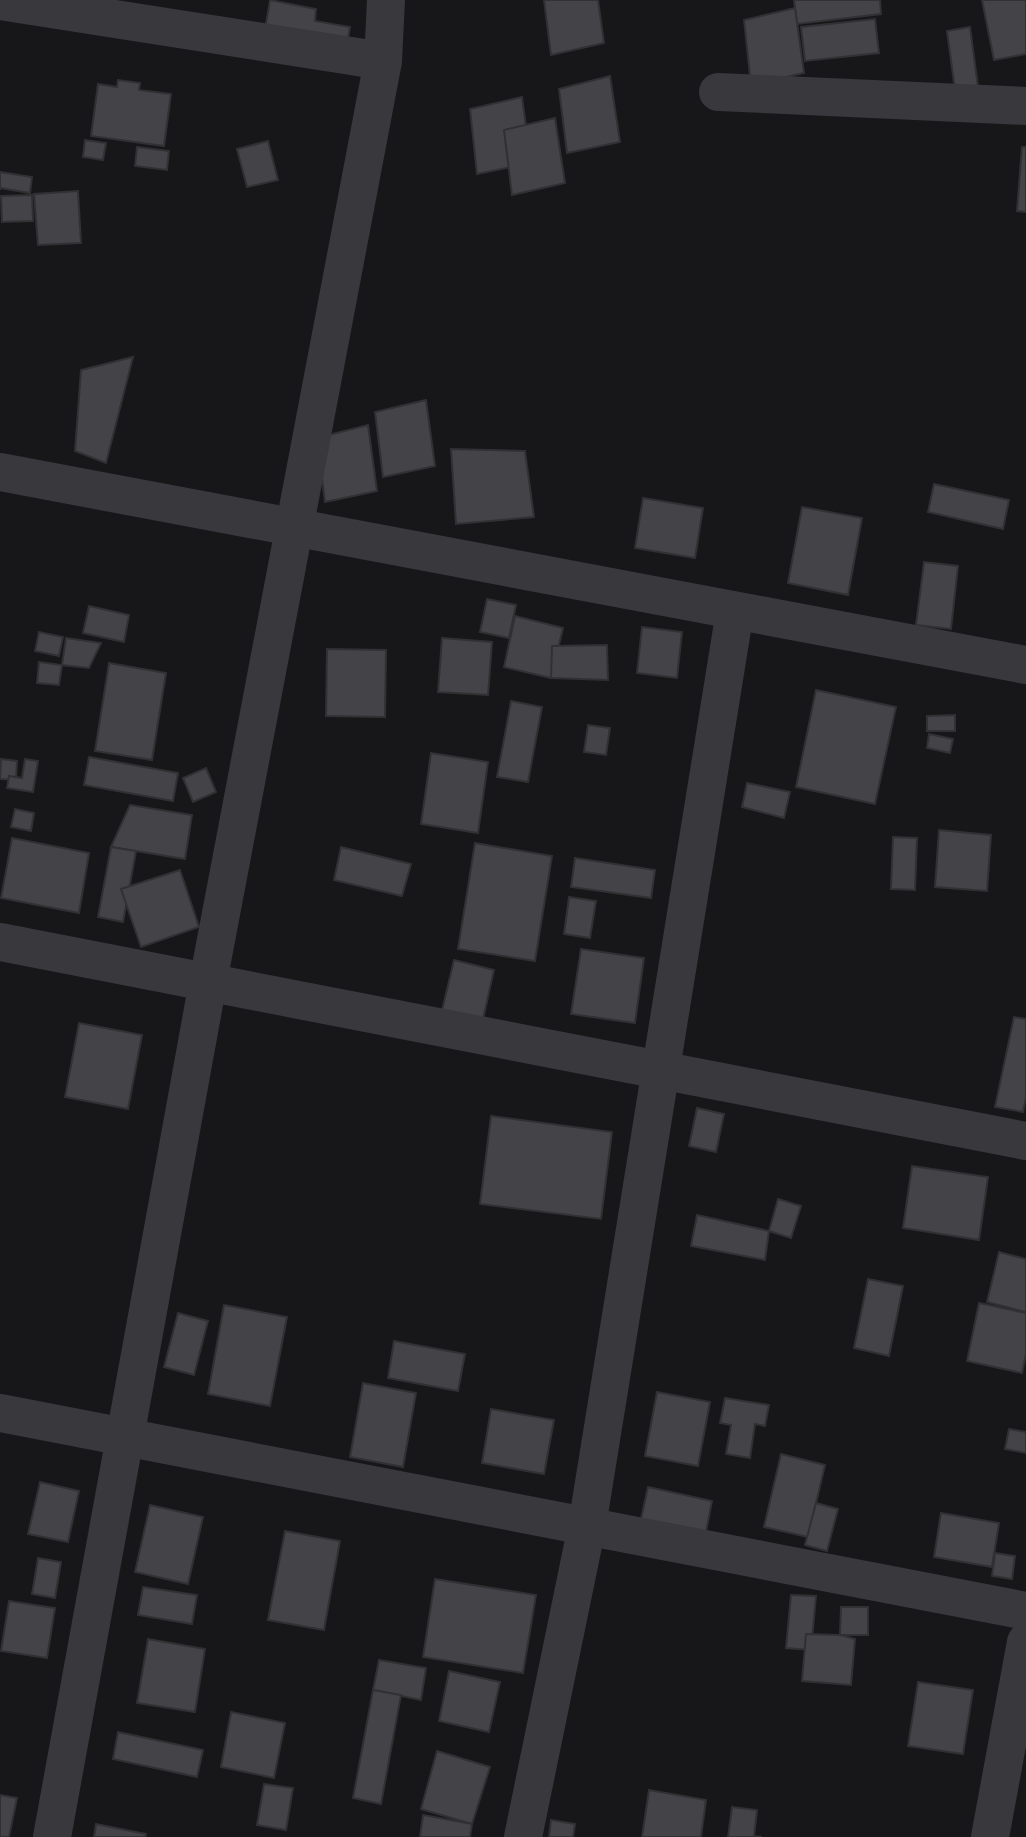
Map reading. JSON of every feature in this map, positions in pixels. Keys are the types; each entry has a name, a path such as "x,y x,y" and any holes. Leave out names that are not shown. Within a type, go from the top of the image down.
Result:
{"street":[{"path":"52,1837 208,982 383,61 386,0"},
{"path":"0,1 383,61"},
{"path":"718,92 1026,106"},
{"path":"0,472 1026,665"},
{"path":"523,1837 587,1526 735,611"},
{"path":"0,942 1026,1141"},
{"path":"0,1413 1026,1611"},
{"path":"990,1837 1026,1642"}],"building":[{"path":"270,0 316,9 315,21 350,27 346,50 264,35"},
{"path":"544,0 598,0 604,43 551,55"},
{"path":"794,0 880,0 881,14 797,24"},
{"path":"982,0 1026,0 1026,54 994,60"},
{"path":"795,8 804,73 751,85 744,20"},
{"path":"875,19 879,53 805,61 801,27"},
{"path":"970,27 978,87 955,90 947,31"},
{"path":"610,76 620,142 567,153 559,89"},
{"path":"118,80 140,83 139,90 171,94 164,146 91,136 98,84 117,87"},
{"path":"522,97 531,163 477,174 470,109"},
{"path":"555,118 565,183 512,195 504,130"},
{"path":"85,140 106,143 103,160 83,157"},
{"path":"268,141 278,180 247,187 237,149"},
{"path":"137,147 169,151 167,170 135,166"},
{"path":"1022,147 1026,147 1026,212 1017,211"},
{"path":"0,172 32,177 30,193 0,188"},
{"path":"78,191 81,243 38,245 34,194"},
{"path":"32,195 33,221 2,222 1,196"},
{"path":"133,357 106,463 75,451 81,370"},
{"path":"426,400 435,466 383,477 375,412"},
{"path":"368,425 377,491 325,502 317,438"},
{"path":"451,449 525,451 534,517 456,524"},
{"path":"934,484 1009,500 1003,529 928,512"},
{"path":"643,498 703,508 695,558 635,548"},
{"path":"802,507 862,518 848,595 788,583"},
{"path":"924,562 958,566 951,629 916,625"},
{"path":"487,599 516,605 509,638 480,632"},
{"path":"89,606 129,615 124,642 83,633"},
{"path":"515,616 563,628 551,678 504,667"},
{"path":"642,627 682,632 677,678 637,673"},
{"path":"39,632 63,637 59,656 35,651"},
{"path":"66,638 101,643 89,668 62,665"},
{"path":"442,638 492,642 488,695 438,692"},
{"path":"607,645 608,680 551,678 552,646"},
{"path":"327,649 386,650 385,717 326,716"},
{"path":"39,662 62,665 59,685 37,683"},
{"path":"109,663 166,673 152,760 95,751"},
{"path":"816,690 896,707 875,804 796,787"},
{"path":"511,701 542,707 528,782 497,777"},
{"path":"955,715 955,731 927,731 927,716"},
{"path":"588,725 610,728 606,755 584,752"},
{"path":"929,734 953,739 950,753 927,748"},
{"path":"431,753 488,762 478,833 421,824"},
{"path":"89,757 178,773 173,801 84,785"},
{"path":"1,759 17,761 16,780 0,779"},
{"path":"25,759 38,761 33,792 7,788 9,776 22,778"},
{"path":"206,768 216,792 193,802 183,778"},
{"path":"747,783 790,792 784,818 742,807"},
{"path":"130,805 192,815 185,859 111,847"},
{"path":"15,809 34,813 31,831 11,827"},
{"path":"939,830 991,835 987,891 935,887"},
{"path":"893,837 917,838 915,890 891,889"},
{"path":"12,838 89,853 79,913 1,898"},
{"path":"475,843 552,856 535,961 458,949"},
{"path":"111,847 136,851 123,922 98,917"},
{"path":"341,847 411,864 402,896 334,880"},
{"path":"575,858 655,870 651,898 571,887"},
{"path":"180,870 199,927 141,947 121,889"},
{"path":"569,897 596,901 590,938 564,934"},
{"path":"581,949 644,958 635,1023 571,1014"},
{"path":"454,960 494,970 481,1028 440,1019"},
{"path":"1014,1017 1026,1019 1026,1097 1023,1112 995,1107"},
{"path":"79,1023 142,1035 128,1109 65,1097"},
{"path":"697,1108 724,1114 716,1152 689,1146"},
{"path":"491,1116 612,1132 601,1219 480,1204"},
{"path":"912,1166 988,1177 979,1240 903,1228"},
{"path":"778,1199 801,1206 791,1238 769,1231"},
{"path":"697,1215 769,1231 765,1260 691,1246"},
{"path":"999,1252 1026,1259 1026,1312 987,1302"},
{"path":"868,1279 903,1286 889,1356 854,1348"},
{"path":"979,1303 1026,1313 1026,1354 1022,1373 967,1361"},
{"path":"224,1305 287,1317 270,1406 208,1394"},
{"path":"178,1313 208,1321 194,1375 164,1367"},
{"path":"394,1341 465,1354 458,1391 388,1378"},
{"path":"363,1383 416,1393 403,1467 350,1457"},
{"path":"657,1392 710,1402 698,1466 645,1456"},
{"path":"725,1398 769,1405 765,1426 755,1424 750,1458 726,1454 731,1425 720,1423"},
{"path":"491,1409 554,1420 544,1474 482,1463"},
{"path":"1009,1429 1026,1432 1026,1453 1005,1449"},
{"path":"781,1454 825,1465 808,1537 764,1527"},
{"path":"40,1482 79,1491 68,1542 28,1534"},
{"path":"648,1487 712,1501 706,1532 641,1519"},
{"path":"816,1503 838,1509 827,1551 805,1545"},
{"path":"150,1505 203,1517 188,1584 135,1572"},
{"path":"941,1513 999,1523 992,1567 934,1557"},
{"path":"285,1531 340,1541 324,1630 268,1620"},
{"path":"995,1553 1015,1556 1012,1579 992,1576"},
{"path":"38,1558 61,1562 55,1598 32,1594"},
{"path":"435,1579 536,1595 523,1673 423,1657"},
{"path":"143,1587 197,1595 192,1624 138,1615"},
{"path":"791,1595 816,1596 811,1650 786,1648"},
{"path":"9,1601 55,1608 47,1658 1,1651"},
{"path":"841,1607 868,1607 868,1635 840,1635"},
{"path":"806,1634 840,1635 855,1639 851,1685 802,1681"},
{"path":"148,1639 205,1649 195,1712 137,1703"},
{"path":"379,1660 426,1668 421,1700 373,1690"},
{"path":"449,1671 500,1682 489,1732 439,1721"},
{"path":"918,1682 973,1690 963,1754 908,1746"},
{"path":"373,1690 401,1695 381,1804 353,1798"},
{"path":"231,1712 285,1723 274,1778 221,1767"},
{"path":"118,1732 203,1750 197,1777 113,1759"},
{"path":"437,1751 490,1767 472,1824 421,1809"},
{"path":"264,1784 293,1788 286,1830 257,1825"},
{"path":"649,1790 706,1800 701,1837 642,1837"},
{"path":"0,1795 17,1798 9,1837 0,1837"},
{"path":"732,1807 757,1810 754,1836 762,1837 728,1837"},
{"path":"423,1815 472,1824 470,1837 420,1837"},
{"path":"551,1820 575,1824 573,1837 549,1837"},
{"path":"96,1824 146,1834 145,1837 94,1837"}]}
